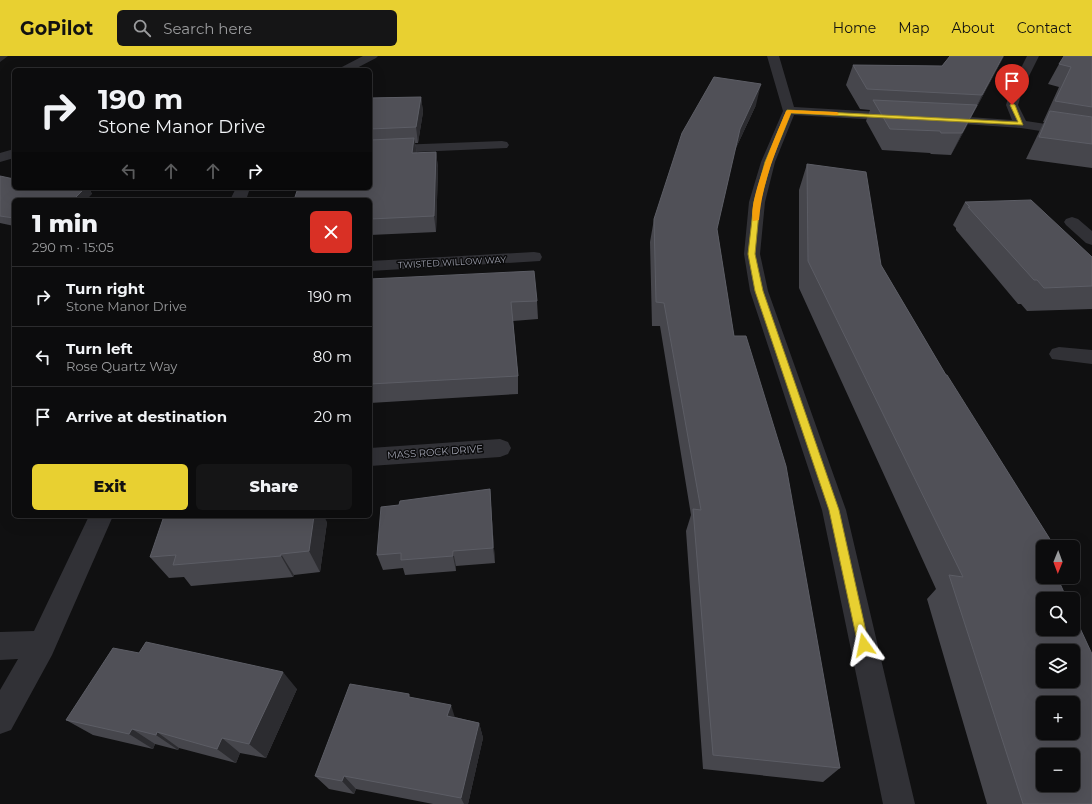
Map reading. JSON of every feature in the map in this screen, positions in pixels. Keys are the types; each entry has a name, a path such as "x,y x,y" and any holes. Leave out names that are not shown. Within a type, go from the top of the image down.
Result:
{"street":[{"path":"348,68 372,56"},
{"path":"772,56 789,111 768,162 757,202 752,254 759,291 834,510 899,804"},
{"path":"1021,124 1012,105 1017,88 1033,56"},
{"path":"789,111 913,118"},
{"path":"928,119 1021,124 1092,135"},
{"path":"372,150 502,145"},
{"path":"0,158 12,154"},
{"path":"1072,222 1092,240"},
{"name":"TWISTED WILLOW WAY","path":"372,266 534,258"},
{"path":"1059,354 1092,357"},
{"name":"MASS ROCK DRIVE","path":"372,457 500,448"},
{"path":"0,719 42,645 100,518"},
{"path":"0,646 42,645"}],"building":[{"path":"950,56 1003,56 982,95 867,89 853,65 942,66"},
{"path":"1064,56 1092,56 1092,107 1055,101 1071,67 1059,64"},
{"path":"714,77 761,84 740,129 717,229 734,336 746,336 786,466 840,768 713,755 693,509 701,510 664,303 656,302 654,219 682,133"},
{"path":"421,97 416,127 372,129 372,98"},
{"path":"873,100 977,105 962,133 941,133 940,131 890,129"},
{"path":"1050,111 1092,117 1092,144 1039,137"},
{"path":"414,138 412,153 436,152 434,216 372,219 372,198 295,198 297,190 372,190 372,140"},
{"path":"807,164 866,172 881,265 946,375 1050,540 1036,540 1036,584 1060,584 1064,592 1036,592 1036,636 1080,636 1080,628 1092,654 1092,804 1023,804 949,575 963,577 808,261"},
{"path":"0,176 12,179 12,190 83,190 75,198 12,198 12,218 0,216"},
{"path":"1031,200 1092,257 1092,286 1044,288 1037,280 1034,280 965,202"},
{"path":"534,271 537,301 511,302 518,376 372,384 372,279"},
{"path":"490,489 493,548 453,551 453,556 401,560 401,553 377,555 381,507 399,505 400,501"},
{"path":"163,518 314,518 309,551 281,554 281,556 173,565 176,555 150,557"},
{"path":"146,642 283,672 249,744 222,738 217,749 157,732 156,735 132,729 129,734 66,720 113,648 139,653"},
{"path":"350,684 409,694 409,697 451,705 447,716 479,723 461,798 344,776 342,781 315,776"}],"slow traffic":[{"path":"755,220 757,202 768,162 789,111 837,114"}],"route":[{"path":"864,645 834,510 784,360 759,291 752,254 757,202 768,162 789,111 1021,124 1012,105"}]}
